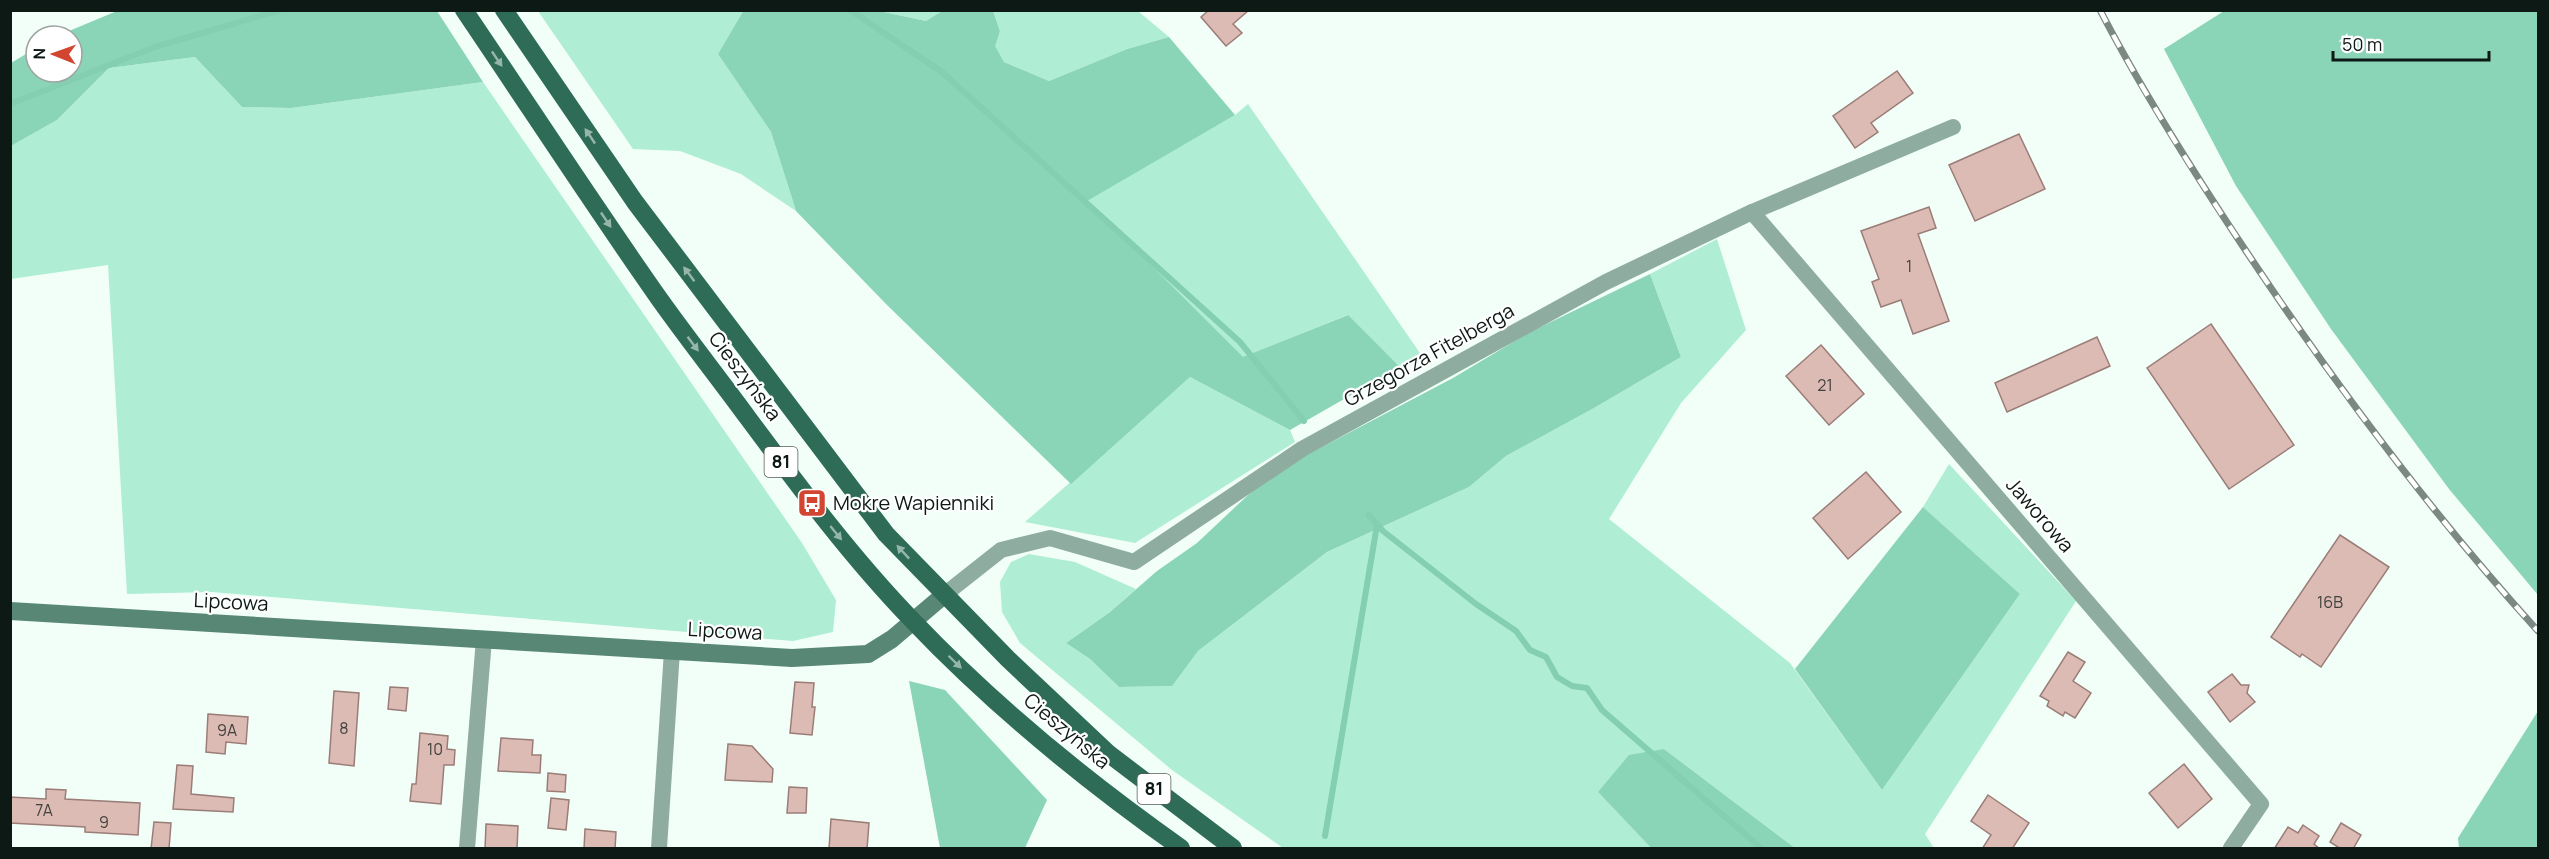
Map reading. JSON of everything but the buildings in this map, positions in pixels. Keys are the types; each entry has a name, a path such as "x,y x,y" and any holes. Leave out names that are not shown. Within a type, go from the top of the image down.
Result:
{"main road":[{"name":"Cieszyńska","path":"464,10 658,297 812,503 913,621 971,679 1057,754 1168,844"},
{"name":"Cieszyńska","path":"504,10 635,202 886,534 1008,660 1109,754 1233,849"}],"street":[{"name":"Grzegorza Fitelberga","path":"944,595 1000,550 1050,538 1134,562 1302,449 1606,282 1752,212 1953,127"},
{"name":"Jaworowa","path":"1752,212 2261,804 2231,849"},
{"name":"Lipcowa","path":"10,611 792,658 868,654 892,639 944,595"},
{"path":"467,849 484,639"},
{"path":"659,849 672,651"}],"green space":[{"path":"744,10 879,11 926,21 942,11 993,11 1000,31 995,46 1004,62 1049,81 1127,49 1169,37 1235,115 1087,201 1243,357 1348,315 1400,367 1290,430 1190,377 1071,484 886,304 796,211 771,132 718,54"},
{"path":"117,11 437,11 483,82 291,108 242,107 195,57 109,68 57,120 11,146 11,63 24,55 24,84 84,84 84,25"},
{"path":"538,11 744,11 718,54 771,132 796,211 741,174 680,151 633,149"},
{"path":"879,11 942,11 926,21"},
{"path":"993,11 1138,11 1169,37 1127,49 1049,81 1004,62 994,46 1000,31"},
{"path":"2224,11 2538,11 2538,595 2449,489 2331,329 2236,186 2164,49"},
{"path":"195,57 242,107 291,108 483,82 802,543 836,600 833,632 793,641 212,592 127,594 108,265 11,279 11,146 57,120 109,68"},
{"path":"1248,104 1422,356 1400,367 1347,315 1243,358 1086,200 1235,115"},
{"path":"1717,239 1746,330 1681,403 1609,519 1790,663 1882,790 2020,594 1923,507 1949,464 2076,601 1925,834 1934,848 1795,848 1664,749 1598,792 1651,848 1283,848 1172,770 1020,643 1002,612 1000,582 1011,562 1029,554 1075,562 1136,589 1110,612 1066,643 1090,659 1119,687 1171,686 1198,651 1327,552 1469,487 1506,456 1681,357 1650,274"},
{"path":"1650,274 1681,357 1506,456 1469,487 1327,552 1198,651 1172,686 1119,687 1090,659 1066,643 1110,612 1157,571 1197,543 1247,496 1282,468 1453,378 1528,333"},
{"path":"1190,377 1290,430 1295,442 1135,543 1025,522"},
{"path":"1923,507 2020,594 1882,790 1795,669"},
{"path":"909,681 945,690 1047,800 1025,848 940,848"},
{"path":"2538,711 2538,848 2459,848 2458,838"},
{"path":"1664,749 1795,848 1651,848 1598,792 1629,755"}],"waterway":[{"path":"10,104 155,47 280,10"},
{"path":"850,10 942,72 1240,342 1304,421"},
{"path":"1369,515 1383,531 1476,604 1516,631 1530,650 1546,657 1557,677 1572,686 1587,688 1602,710 1761,848"},
{"path":"1325,836 1377,525"}],"railway":[{"path":"2100,10 2151,102 2188,162 2314,349 2422,494 2538,631"}],"place":[{"name":"Mokre Wapienniki","path":"812,503"}]}
